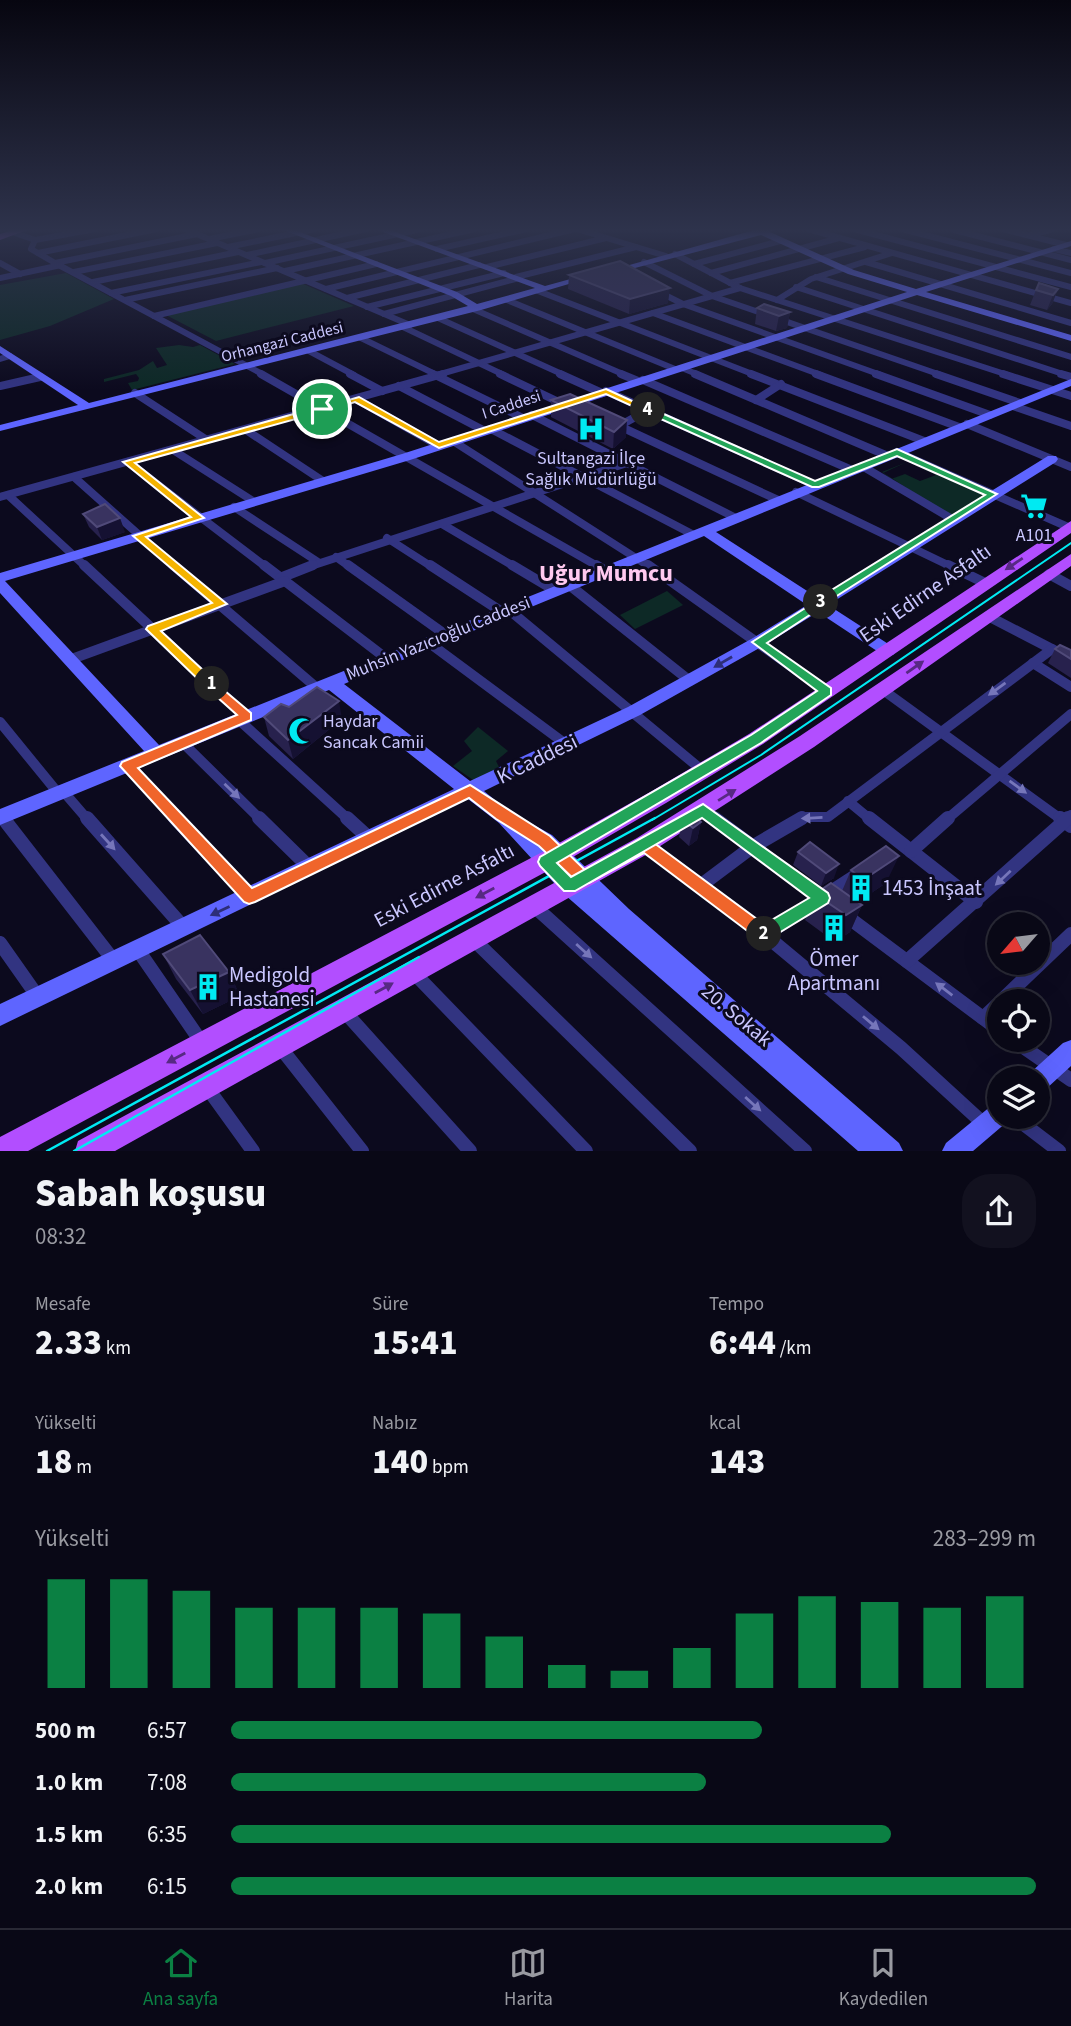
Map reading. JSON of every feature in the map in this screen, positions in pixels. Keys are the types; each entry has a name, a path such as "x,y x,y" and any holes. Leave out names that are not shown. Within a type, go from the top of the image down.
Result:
{"main road":[{"name":"Eski Edirne Asfaltı","path":"1,1151 552,858 703,771 827,692 1070,526"},
{"path":"88,1151 703,810 782,760 1071,559"}],"street":[{"path":"94,283 604,570"},
{"path":"111,293 161,283"},
{"path":"125,300 207,283"},
{"path":"153,316 293,283"},
{"path":"311,283 384,314 478,363 571,406"},
{"path":"326,289 352,283"},
{"path":"346,298 412,283"},
{"path":"423,283 454,294 476,308 550,342 857,468 952,519"},
{"path":"367,307 465,283"},
{"path":"384,314 498,283"},
{"path":"527,283 619,323 924,441"},
{"name":"Orhangazi Caddesi","path":"0,428 361,338 568,283"},
{"path":"685,283 712,296 1017,404 1071,426"},
{"path":"730,283 1071,396"},
{"path":"776,300 805,283"},
{"path":"834,283 1071,357"},
{"path":"886,283 1071,338"},
{"path":"938,283 1071,323"},
{"name":"I Caddesi","path":"0,578 406,457 527,417 571,406 640,380 713,359 946,283"},
{"path":"1002,283 1071,303"},
{"path":"647,285 683,304 990,415"},
{"path":"796,287 1071,379"},
{"path":"4,496 322,409 740,288"},
{"path":"507,300 1070,526"},
{"path":"653,313 1071,467"},
{"path":"438,318 815,485"},
{"path":"361,338 627,463 734,517"},
{"path":"0,349 5,358 85,405"},
{"path":"309,351 382,391"},
{"path":"0,386 40,377"},
{"name":"Muhsin Yazıcıoğlu Caddesi","path":"1,816 1017,404 1071,379"},
{"path":"756,400 781,384"},
{"path":"399,386 698,532 817,604 888,651"},
{"path":"135,393 207,440"},
{"path":"356,399 439,446"},
{"path":"648,410 615,424 778,500"},
{"path":"246,430 323,481"},
{"path":"453,441 637,558 827,692"},
{"path":"173,450 253,501"},
{"name":"K Caddesi","path":"0,1015 634,711 758,642 1052,459"},
{"path":"128,462 387,659"},
{"path":"69,660 221,604 318,562 387,538 536,495 627,463"},
{"path":"74,477 138,536 323,685"},
{"path":"796,492 985,583"},
{"path":"4,496 152,629 370,839"},
{"path":"234,507 318,562"},
{"path":"442,524 554,590"},
{"path":"387,538 505,610 634,711 703,771"},
{"path":"336,557 446,635"},
{"path":"1049,574 1071,586"},
{"path":"0,584 157,754"},
{"path":"568,584 690,681"},
{"path":"988,616 1071,659"},
{"path":"428,642 567,745"},
{"path":"700,886 752,847 803,817 828,817 1052,649"},
{"path":"1032,663 1071,687"},
{"name":"20. Sokak","path":"323,685 501,815 754,1038 876,1151"},
{"path":"883,690 1069,821 907,961"},
{"path":"911,851 998,773 1071,714"},
{"path":"0,722 184,928"},
{"path":"183,743 310,868"},
{"path":"127,766 249,897"},
{"path":"848,801 976,902"},
{"path":"703,810 987,1021"},
{"path":"1,816 114,961"},
{"path":"644,845 765,935 987,1116"},
{"path":"765,935 866,869"},
{"path":"534,905 805,1151"},
{"path":"1014,989 1071,934"},
{"path":"473,939 690,1151"},
{"path":"0,943 38,997"},
{"path":"138,950 202,1044"},
{"path":"413,972 586,1151"},
{"path":"343,1010 470,1151"},
{"path":"983,1018 987,1014"},
{"name":"20. Sokak","path":"754,1038 891,1151"},
{"path":"279,1046 362,1151"},
{"path":"1027,1052 1054,1076 1071,1051"},
{"path":"206,1086 253,1151"},
{"path":"954,1151 987,1124"},
{"path":"1030,1129 1059,1151"}],"green space":[{"path":"84,283 114,299 50,326 0,340 0,285"},
{"path":"301,283 354,306 216,341 166,315"},
{"path":"200,345 235,364 132,390 128,383 138,381 136,374 104,382 104,379 139,370 153,361 157,368 167,365 156,348"},
{"path":"907,462 984,495 950,516 892,479 905,474 920,481 936,475"},
{"path":"667,591 683,605 635,629 620,615"},
{"path":"478,727 508,751 496,761 499,767 476,782 453,766 472,751 464,741"}],"building":[{"path":"589,283 660,283 670,288 630,299"},
{"path":"1039,283 1058,289 1053,295 1036,290"},
{"path":"764,304 790,312 779,316 757,308"},
{"path":"570,394 627,420 614,432 551,400"},
{"path":"105,504 120,518 97,527 83,514"},
{"path":"1060,645 1071,650 1071,659 1055,649"},
{"path":"317,687 339,701 288,740 264,717 281,704 289,707"},
{"path":"691,813 701,822 693,828 682,819"},
{"path":"810,842 839,864 826,873 798,852"},
{"path":"886,846 899,856 863,880 851,870"},
{"path":"831,883 862,905 846,915 815,894"},
{"path":"200,935 229,972 190,990 163,954"}],"tram line":[{"path":"652,820 761,755 1071,543"},
{"path":"47,1151 655,818"},
{"path":"74,1151 419,957"}],"place":[{"name":"Sultangazi İlçe Sağlık Müdürlüğü","path":"591,429"},
{"name":"A101","path":"1034,506"},
{"name":"Haydar Sancak Camii","path":"302,731"},
{"name":"1453 İnşaat","path":"861,888"},
{"name":"Ömer Apartmanı","path":"834,928"},
{"name":"Medigold Hastanesi","path":"208,987"}],"district":[{"name":"Uğur Mumcu","path":"606,573"}],"route":[{"path":"322,409 128,462 199,518 138,536 221,604 152,629 247,717 127,766 249,897 470,791 501,815 545,841 559,854 569,865 584,878 644,845 765,935 822,898 703,810 644,845 570,886 545,862 559,854 607,827 659,797 756,739 827,692 758,642 992,494 897,452 815,485 606,391 439,446 356,399 322,409"}]}
